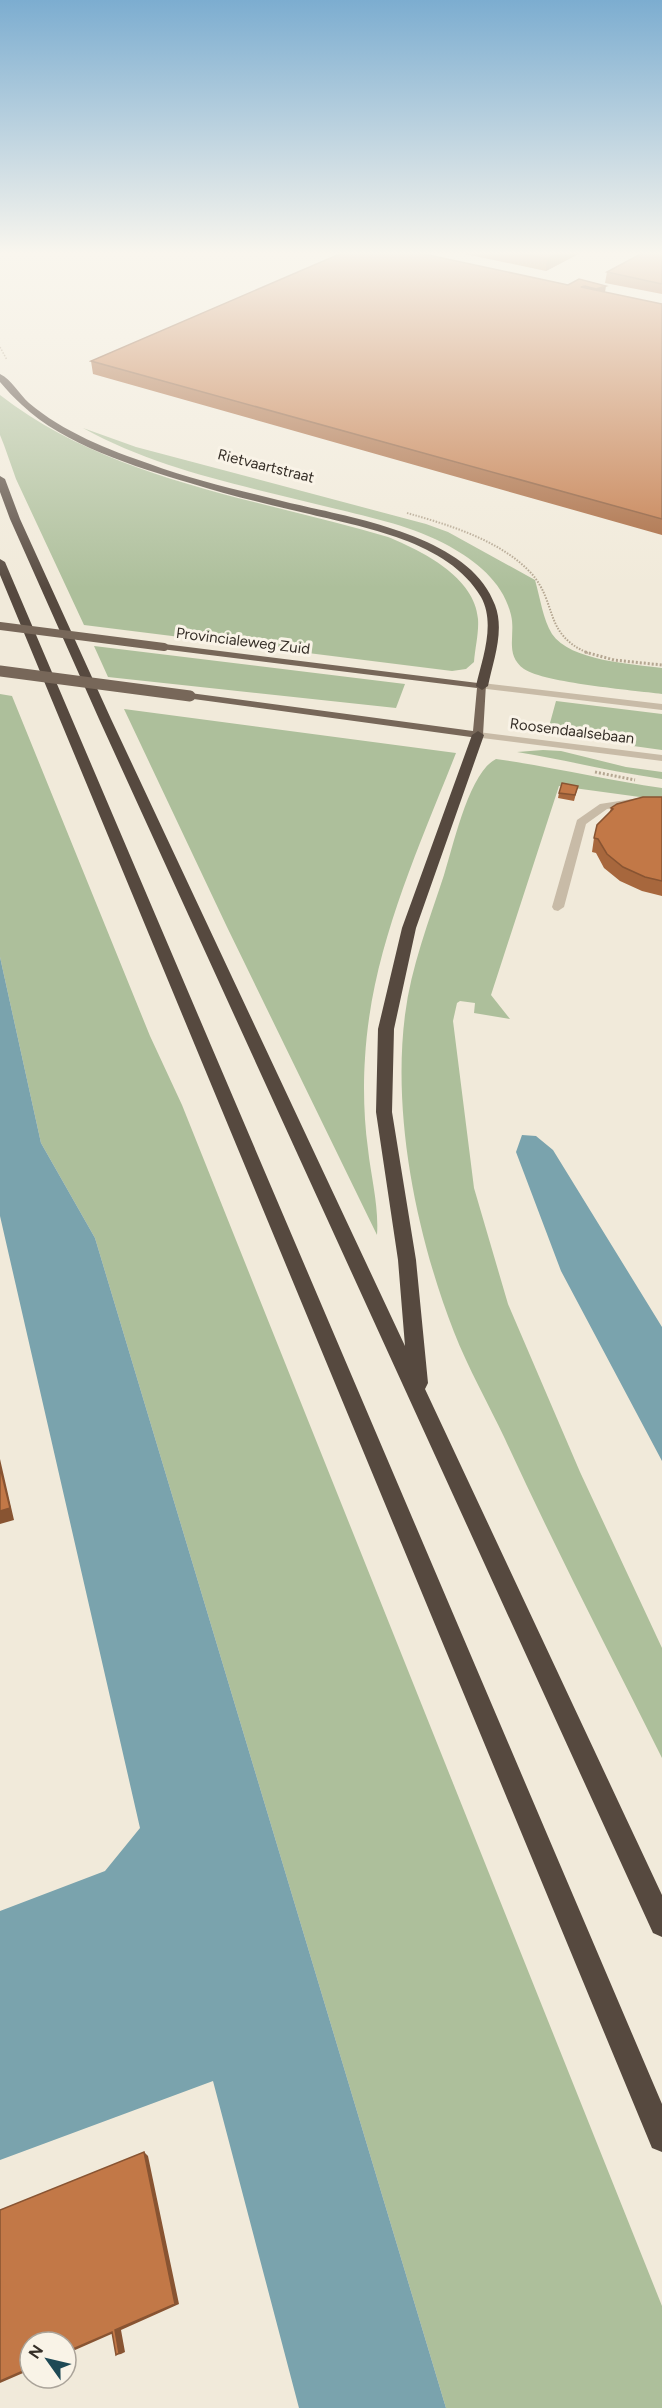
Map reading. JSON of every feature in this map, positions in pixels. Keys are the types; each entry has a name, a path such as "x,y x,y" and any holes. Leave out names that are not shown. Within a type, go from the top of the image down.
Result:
{"highway":[{"path":"0,377 6,385 58,427 104,450 155,469 228,491 371,526 411,540 457,565 474,580 487,599 494,624 482,686"},
{"path":"0,479 15,519 100,708 662,1924"},
{"path":"0,562 662,2138"},
{"path":"420,1397 407,1260 384,1112 386,1029 409,928 478,735"}],"main road":[{"name":"Provincialeweg Zuid","path":"0,626 482,686"},
{"path":"0,671 478,735 482,686"}],"street":[{"name":"Roosendaalsebaan","path":"482,686 662,707"},
{"name":"Roosendaalsebaan","path":"478,735 662,758"},
{"path":"558,907 581,822 604,806 645,800 662,802"}],"path":[{"path":"11,362 13,366"},
{"path":"398,511 444,524 482,541 531,572 541,586 558,633 567,642 584,651 611,658 662,665"}],"green space":[{"path":"0,395 43,424 89,448 137,467 186,484 388,537 431,558 457,578 475,604 478,624 474,662 466,669 452,671 84,625 16,479 0,435"},
{"path":"83,428 136,447 426,524 448,532 535,580 546,622 552,634 561,643 587,656 603,660 662,668 662,694 569,682 524,669 512,651 511,615 502,593 479,566 435,539 359,514 234,484 172,466 112,443"},
{"path":"94,646 405,684 396,708 108,677"},
{"path":"0,694 12,696 150,1036 182,1105 662,2306 662,2408 446,2408 95,1238 41,1143 0,957"},
{"path":"556,701 662,714 662,750 547,734"},
{"path":"124,709 456,753 398,902 376,979 369,1018 364,1104 376,1202 377,1235 227,927"},
{"path":"561,751 626,767 662,772 662,779 517,752"},
{"path":"496,759 662,788 662,800 559,786 491,995 510,1019 474,1013 475,1003 460,1001 457,1003 453,1021 474,1188 508,1304 580,1472 662,1648 662,1758 562,1559 460,1345 429,1257 411,1176 402,1094 402,1054 408,997 421,944 463,811 478,779 486,767"}],"water":[{"path":"0,957 41,1143 95,1238 446,2408 299,2408 213,2081 0,2160 0,1911 105,1871 140,1828 0,1216"},
{"path":"522,1135 536,1136 553,1150 662,1327 662,1461 561,1271 516,1152"}],"building":[{"path":"96,362 662,362 662,519"},
{"path":"562,783 578,786 575,795 559,793"},
{"path":"643,797 662,797 662,881 645,877 623,867 607,854 598,839 594,838 597,825 613,809 611,808 617,804"},
{"path":"0,1467 10,1508 0,1511"},
{"path":"144,2152 175,2304 115,2330 119,2353 116,2355 112,2332 78,2347 78,2330 18,2330 18,2373 0,2381 0,2210"}]}
